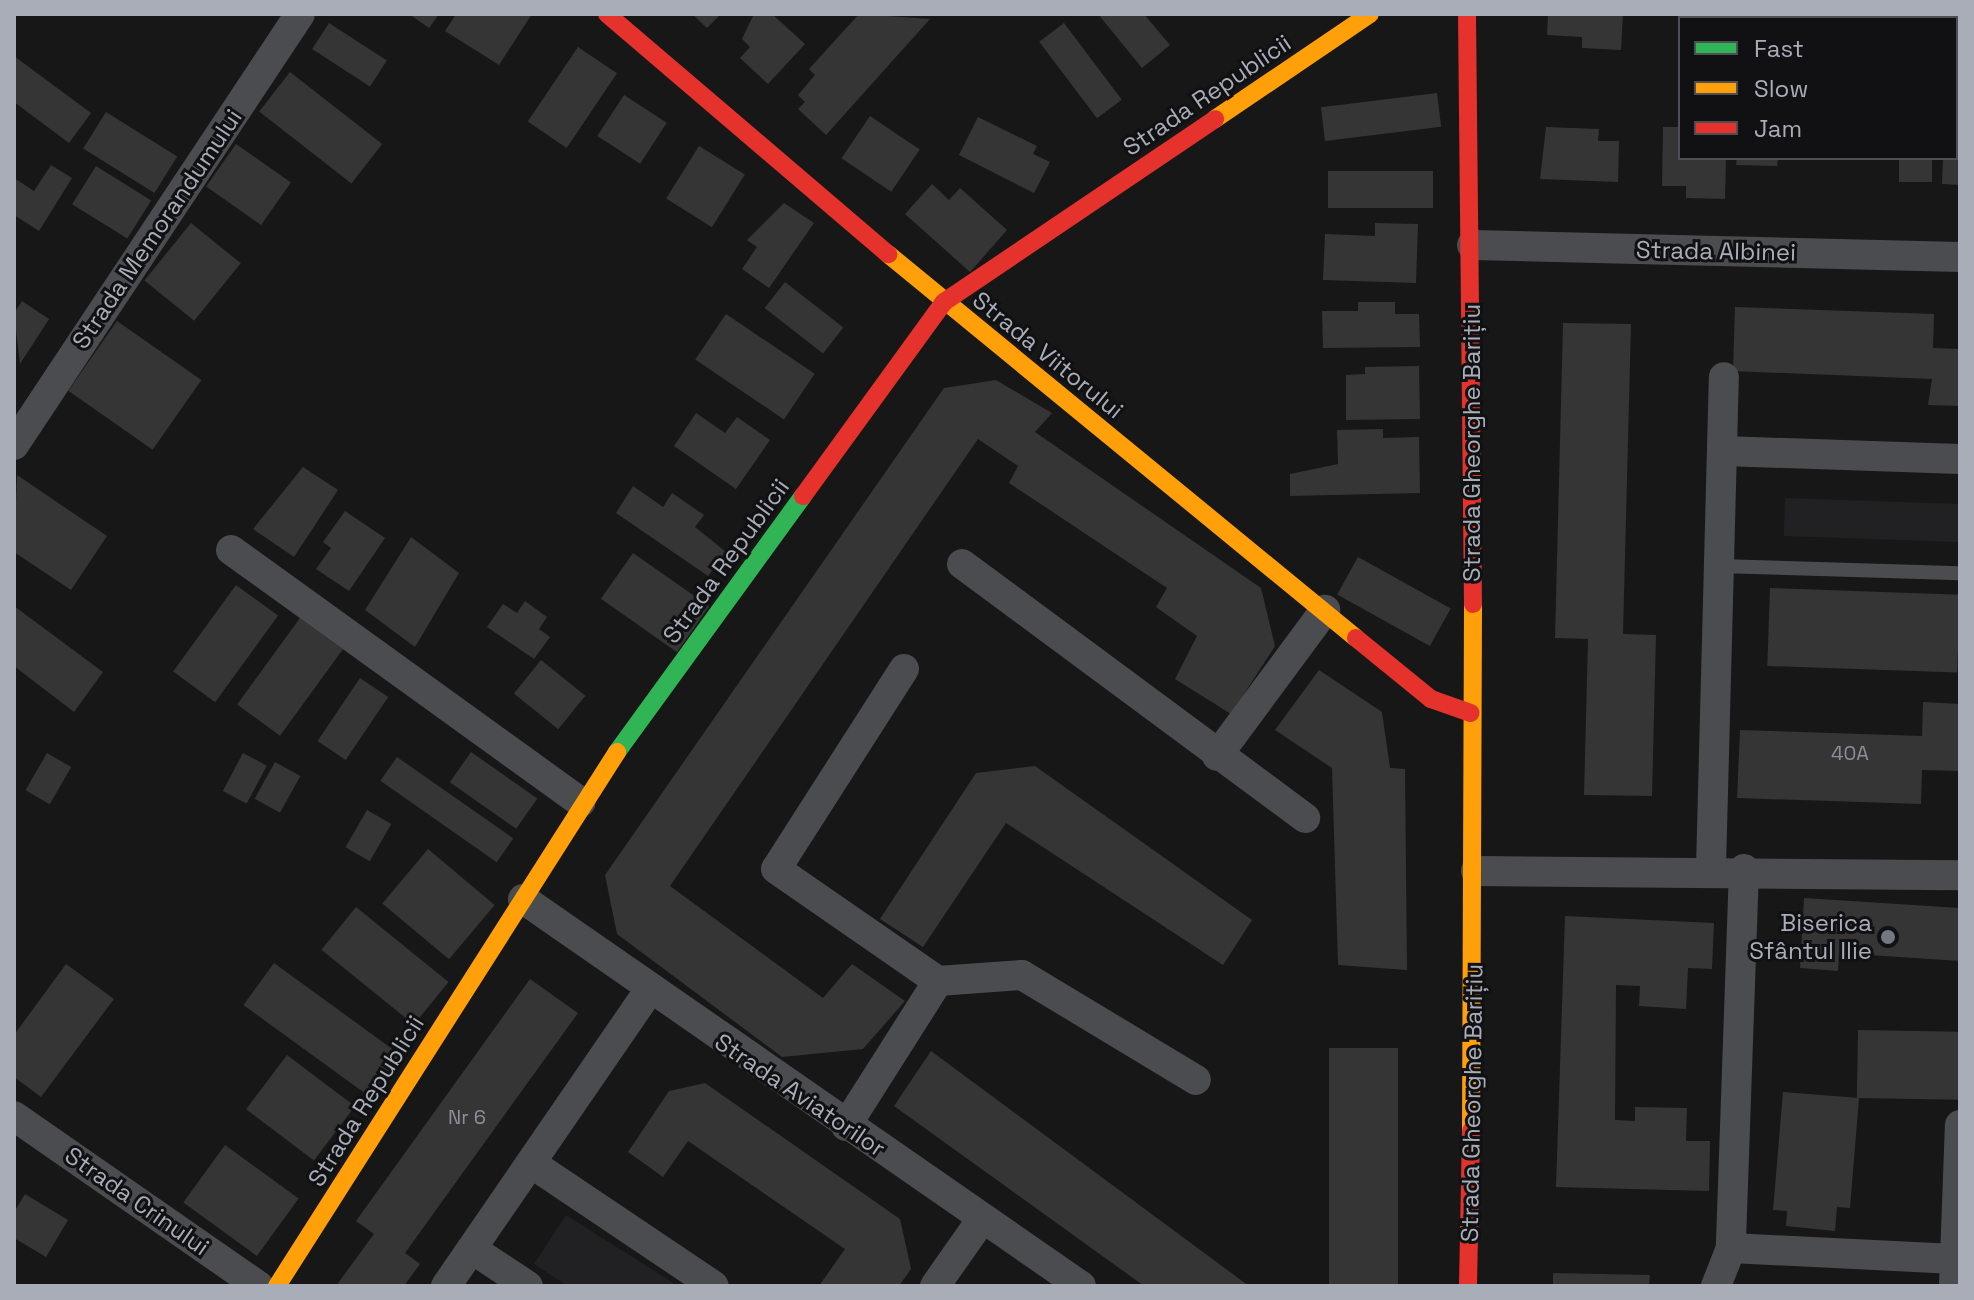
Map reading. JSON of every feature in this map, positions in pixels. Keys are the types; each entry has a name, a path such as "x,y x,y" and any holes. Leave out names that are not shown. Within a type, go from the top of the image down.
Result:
{"street":[{"name":"Strada Memorandumului","path":"14,445 300,14"},
{"name":"Strada Viitorului","path":"607,14 944,302 1431,699 1471,713"},
{"name":"Strada Republicii","path":"277,1286 523,899 581,802 944,302 1370,14"},
{"name":"Strada Gheorghe Barițiu","path":"1467,14 1472,245 1471,713 1476,871 1468,1286"},
{"name":"Strada Albinei","path":"1472,245 1960,257"},
{"path":"1711,868 1724,377"},
{"path":"1722,451 1960,459"},
{"path":"231,550 581,802"},
{"path":"962,564 1217,756 1305,818"},
{"path":"1217,756 1325,610"},
{"path":"904,669 776,869 938,981 1022,975 1196,1080"},
{"path":"1476,871 1711,868 1960,875"},
{"path":"1716,1286 1731,1248 1744,869"},
{"name":"Strada Aviatorilor","path":"523,899 648,992 1081,1286"},
{"path":"846,1126 938,981"},
{"path":"446,1286 648,992"},
{"name":"Strada Crinului","path":"14,1116 259,1286"},
{"path":"1731,1248 1955,1272 1960,1125"},
{"path":"531,1163 714,1286"},
{"path":"935,1286 982,1219"},
{"path":"472,1249 528,1286"}],"lane":[{"path":"1719,566 1960,573"}],"shaded area":[{"path":"1785,498 1960,504 1959,542 1784,536"},
{"path":"566,1215 678,1286 568,1286 534,1264"}],"building":[{"path":"409,14 439,14 429,28"},
{"path":"456,14 532,14 499,65 445,31"},
{"path":"692,14 721,14 707,28"},
{"path":"754,14 772,14 805,44 768,84 740,58 750,47 742,39"},
{"path":"859,14 930,19 826,135 798,109 805,102 798,95 815,75 809,69"},
{"path":"1098,14 1144,14 1170,45 1142,68"},
{"path":"1548,14 1623,14 1621,50 1582,48 1582,37 1547,35"},
{"path":"329,23 387,61 370,87 312,49"},
{"path":"1064,23 1122,100 1097,118 1039,42"},
{"path":"578,47 617,73 567,148 528,122"},
{"path":"14,56 91,113 69,143 14,102"},
{"path":"290,72 382,144 351,183 259,111"},
{"path":"1437,93 1441,127 1325,141 1321,107"},
{"path":"624,95 667,123 640,164 597,136"},
{"path":"106,112 177,157 154,193 83,148"},
{"path":"870,116 920,150 891,192 841,158"},
{"path":"978,117 1037,146 1033,154 1050,162 1034,193 959,155"},
{"path":"1546,127 1599,129 1598,141 1619,141 1618,182 1540,179"},
{"path":"1663,127 1678,127 1678,160 1726,160 1725,199 1686,198 1686,186 1662,186"},
{"path":"236,144 291,182 261,225 206,187"},
{"path":"699,146 745,175 712,227 666,199"},
{"path":"1958,148 1960,185 1942,184 1943,160 1958,160"},
{"path":"1737,160 1778,160 1777,166 1736,165"},
{"path":"1899,160 1932,160 1932,182 1899,182"},
{"path":"51,165 72,178 39,231 14,215 14,178 34,191"},
{"path":"96,166 151,200 127,239 72,204"},
{"path":"1328,171 1433,171 1433,208 1328,208"},
{"path":"932,184 949,200 960,188 1007,230 970,272 905,214"},
{"path":"784,203 814,223 769,288 742,269 757,247 747,240"},
{"path":"191,223 241,263 194,321 144,281"},
{"path":"1375,223 1418,224 1416,283 1323,280 1325,234 1375,236"},
{"path":"785,282 843,328 823,354 765,308"},
{"path":"22,301 49,319 20,364 14,313"},
{"path":"1358,302 1395,302 1395,314 1419,314 1420,347 1323,348 1322,311 1358,311"},
{"path":"1735,307 1934,314 1933,348 1960,349 1960,406 1928,405 1932,379 1733,371"},
{"path":"726,314 815,374 784,419 695,360"},
{"path":"117,321 201,380 153,450 68,391"},
{"path":"1563,323 1631,324 1623,634 1656,635 1652,796 1584,795 1588,639 1555,638"},
{"path":"1419,366 1420,419 1346,420 1346,375 1365,374 1365,367"},
{"path":"996,380 1052,413 1035,432 1261,588 1275,646 1231,714 1175,679 1197,636 1156,607 1167,588 1009,483 1018,466 978,439 670,886 823,998 852,964 905,1001 863,1049 782,1057 617,934 605,875 944,388"},
{"path":"696,413 725,433 737,417 770,440 736,489 674,446"},
{"path":"1383,429 1383,438 1419,437 1420,493 1290,496 1290,474 1338,464 1337,430"},
{"path":"303,467 338,490 294,557 253,529"},
{"path":"17,475 107,536 71,590 14,552"},
{"path":"633,486 663,507 672,493 704,515 695,527 726,552 708,576 616,513"},
{"path":"345,511 385,538 349,591 316,569 331,548 323,542"},
{"path":"411,537 459,573 415,647 365,610"},
{"path":"633,553 709,606 677,652 601,599"},
{"path":"1358,557 1451,608 1430,646 1337,595"},
{"path":"236,585 278,616 215,702 173,672"},
{"path":"1770,588 1960,595 1957,673 1767,666"},
{"path":"525,601 547,617 539,629 550,637 534,659 487,627 503,604 517,613"},
{"path":"14,606 103,672 74,712 14,666"},
{"path":"300,618 343,649 280,736 237,705"},
{"path":"541,660 585,696 558,729 514,693"},
{"path":"1319,670 1382,712 1390,768 1405,769 1407,970 1338,965 1332,768 1275,730"},
{"path":"360,678 388,697 346,760 318,741"},
{"path":"1923,702 1960,704 1960,771 1922,770 1921,804 1737,798 1740,730 1922,736"},
{"path":"471,752 537,798 516,829 450,782"},
{"path":"47,753 71,767 50,804 26,790"},
{"path":"243,753 267,766 247,804 223,791"},
{"path":"397,757 513,838 497,862 380,781"},
{"path":"275,762 300,776 280,813 255,799"},
{"path":"1035,766 1252,920 1223,965 1006,823 923,947 880,919 976,773"},
{"path":"367,810 391,824 370,861 346,847"},
{"path":"428,849 495,905 449,959 382,903"},
{"path":"1804,898 1960,908 1960,961 1839,953 1838,971 1800,968"},
{"path":"356,907 448,982 414,1025 321,950"},
{"path":"1565,916 1714,923 1712,969 1688,968 1686,1009 1639,1006 1640,986 1616,985 1615,1120 1635,1121 1635,1107 1687,1108 1686,1141 1710,1141 1709,1191 1556,1187"},
{"path":"274,963 400,1055 370,1097 243,1005"},
{"path":"66,964 114,999 41,1097 14,1077 14,1035"},
{"path":"530,979 578,1013 405,1253 420,1264 404,1286 336,1286 374,1234 356,1221"},
{"path":"1858,1030 1960,1032 1959,1100 1857,1098"},
{"path":"1329,1048 1398,1048 1398,1286 1329,1286"},
{"path":"931,1051 1249,1286 1144,1286 894,1106"},
{"path":"287,1055 355,1106 314,1160 246,1109"},
{"path":"705,1083 900,1219 911,1269 899,1286 819,1286 845,1249 688,1141 663,1177 628,1152 669,1091"},
{"path":"1783,1092 1859,1098 1850,1208 1837,1207 1835,1231 1786,1226 1787,1211 1773,1210"},
{"path":"225,1145 299,1198 257,1256 183,1202"},
{"path":"25,1194 68,1220 46,1257 14,1238 14,1212"},
{"path":"1553,1273 1650,1275 1649,1286 1553,1286"}],"traffic: fast":[{"path":"617,752 803,496"}],"traffic: slow":[{"path":"1215,119 1370,14"},
{"path":"888,254 1356,638"},
{"path":"1471,1131 1473,604"},
{"path":"277,1286 617,752"}],"traffic: jam":[{"path":"607,14 888,254"},
{"path":"1467,14 1473,604"},
{"path":"803,496 944,302 1215,119"},
{"path":"1356,638 1431,699 1471,713"},
{"path":"1468,1286 1471,1131"}],"place":[{"name":"Biserica Sfântul Ilie","path":"1888,937"}]}
